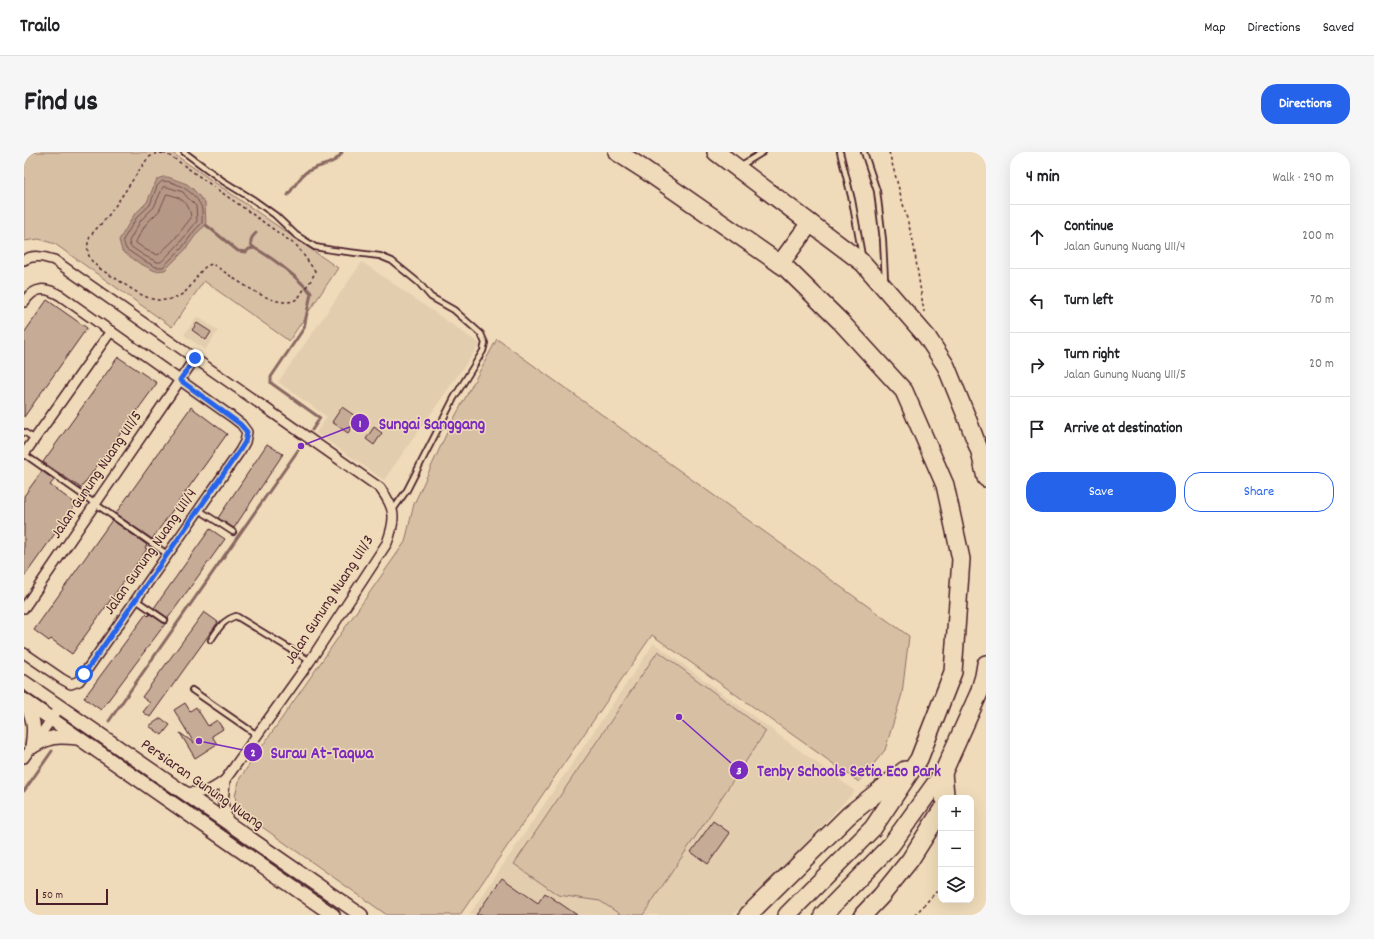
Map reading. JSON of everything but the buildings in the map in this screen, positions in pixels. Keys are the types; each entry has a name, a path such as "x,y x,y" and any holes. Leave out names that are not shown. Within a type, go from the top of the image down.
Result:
{"highway":[{"path":"617,152 786,268 841,322 904,391 945,485 961,560 953,672 919,759 873,828 787,915"},
{"path":"716,152 863,262 927,337 946,366 980,452 986,478"},
{"path":"780,264 810,223"},
{"path":"823,915 891,846 943,773 979,693 985,672"},
{"path":"748,915 849,815 919,759"},
{"path":"943,773 946,795"},
{"path":"863,915 881,896 910,860 938,816"}],"street":[{"path":"24,260 28,257 42,256 54,260 380,488 389,500 393,510"},
{"path":"24,302 34,292 43,289 52,291 180,380"},
{"path":"24,454 111,331"},
{"name":"Jalan Gunung Nuang U11/5","path":"24,608 195,358"},
{"name":"Jalan Gunung Nuang U11/4","path":"24,653 62,679 72,684 79,681 245,442 247,432 240,424 180,380"},
{"name":"Jalan Gunung Nuang U11/3","path":"182,792 200,793 212,790 225,780 310,661 387,543 392,531 393,510"},
{"name":"Persiaran Gunung Nuang","path":"24,682 360,915"},
{"path":"25,701 32,716 34,731 32,747"},
{"name":"Persiaran Gunung Nuang","path":"25,701 333,915"},
{"path":"24,758 60,707"},
{"path":"32,747 45,739 61,737 78,738"},
{"path":"225,780 223,803 229,824"}],"lane":[{"path":"184,152 223,181 254,200 274,215 296,235 315,247 380,256 392,261 419,283 432,296 454,310 481,334 485,343 484,351 454,398 407,490 393,510"},
{"path":"736,168 764,152"},
{"path":"840,152 852,200 863,262"},
{"path":"864,152 877,191 883,240 885,287"},
{"path":"24,432 35,440"},
{"path":"24,454 167,554"},
{"path":"199,510 233,532"},
{"path":"136,600 165,620"},
{"path":"211,640 219,626 230,618 236,616 310,661"},
{"path":"192,690 257,735"}],"path":[{"path":"889,152 913,241 924,315"},
{"path":"163,153 172,157 297,246 315,271 303,292 298,298 292,301 280,301 265,297 212,264 207,265 204,268 188,290 182,294 164,300 154,299 143,296 92,262 88,252 88,242 92,234 107,217 148,158 154,154 163,153"},
{"path":"915,915 936,892 938,893"}],"shaded area":[{"path":"24,152 171,152 338,268 289,341 204,281 172,327 55,244 39,239 24,241"},
{"path":"362,262 480,344 384,480 316,433 327,417 278,382"},
{"path":"197,316 218,331 205,350 184,335"},
{"path":"497,339 909,636 902,694 885,750 859,782 652,635 460,915 387,915 238,810 235,796 240,778 405,542 414,504 450,426"},
{"path":"654,643 855,791 786,864 733,915 469,915"},
{"path":"658,651 766,731 643,915 621,915 600,901 558,895 514,864"}],"water":[{"path":"168,177 187,184 193,189 205,203 206,225 198,232 185,250 165,270 155,271 139,263 122,251 119,240 134,215 147,202 157,179"}],"waterway":[{"path":"288,195 304,174 314,168 330,163 339,157 342,152"},
{"path":"206,225 238,251 246,252 249,249 254,248"},
{"path":"256,233 251,241 253,247 282,266 311,293 304,328 271,377 271,383 320,418 312,430"},
{"path":"109,721 301,446"},
{"path":"24,791 52,751"}],"place":[{"name":"Sungai Sanggang","path":"301,446"},
{"name":"Tenby Schools Setia Eco Park","path":"679,717"},
{"name":"Surau At-Taqwa","path":"199,741"}],"route":[{"path":"84,674 245,442 247,432 240,424 180,380 195,358"}]}
